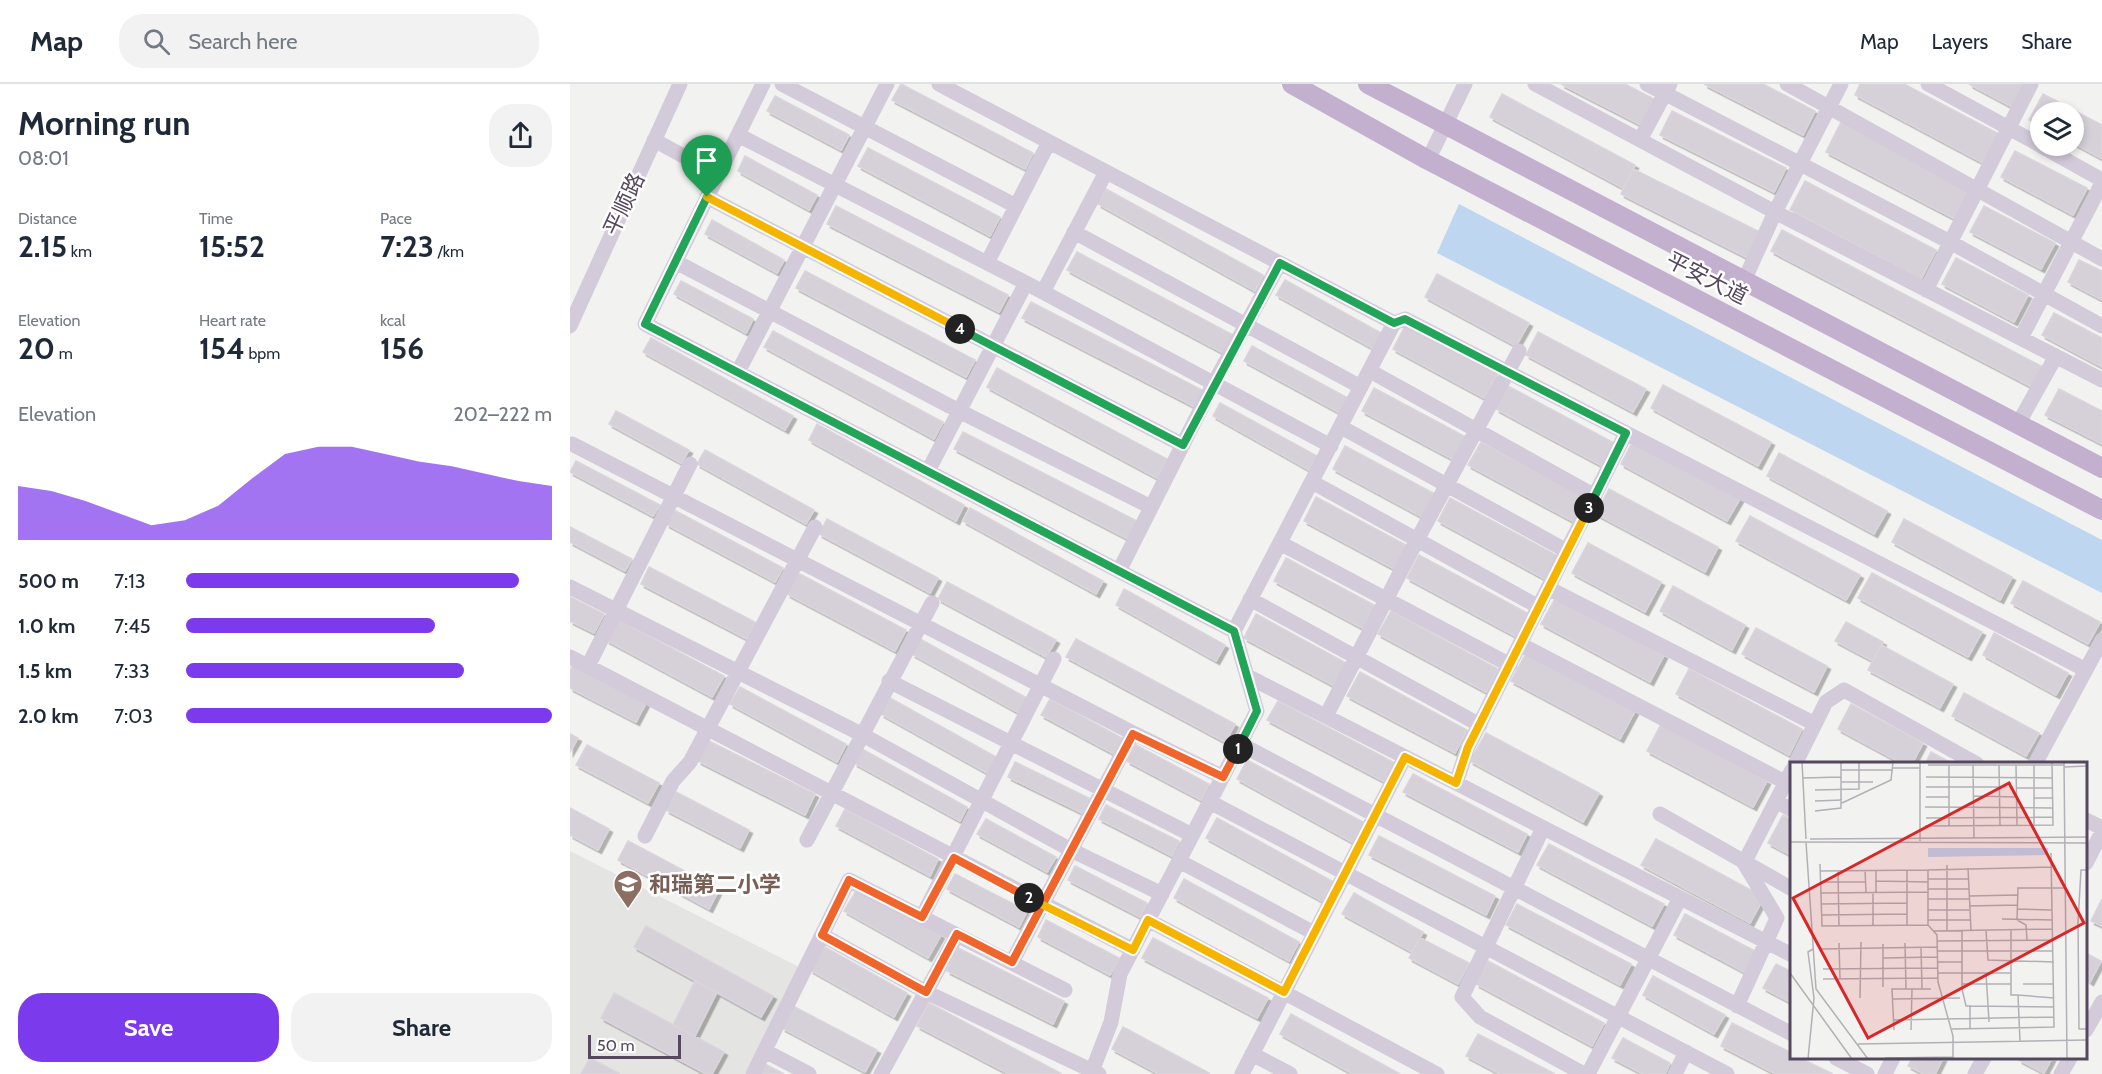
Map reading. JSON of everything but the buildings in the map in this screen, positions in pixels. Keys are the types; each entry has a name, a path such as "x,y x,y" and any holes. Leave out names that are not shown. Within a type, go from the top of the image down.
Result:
{"main road":[{"name":"平安大道","path":"1292,84 1428,160 2102,510"},
{"name":"平安大道","path":"1368,84 2102,468"}],"street":[{"name":"平顺路","path":"570,326 680,84"},
{"path":"763,84 645,324 1234,631"},
{"path":"782,84 1016,206"},
{"path":"738,372 887,84"},
{"path":"939,84 1394,323"},
{"path":"1428,160 1444,123 1465,84"},
{"path":"1535,84 1775,212 2102,380"},
{"path":"1647,84 1667,89 1799,164 1950,242 2102,326"},
{"path":"1787,84 1978,188 2070,243 2102,259"},
{"path":"1744,281 1775,212 1841,84"},
{"path":"1928,84 2030,139"},
{"path":"1926,290 2031,84"},
{"path":"1640,140 1667,89"},
{"path":"738,135 1026,283 1331,446"},
{"path":"654,140 718,175"},
{"path":"987,263 1049,142"},
{"path":"2021,338 2102,181 2060,156"},
{"path":"1043,292 1106,172"},
{"path":"707,197 802,249 1183,445"},
{"path":"1074,232 1361,387"},
{"path":"676,262 959,411 1151,507"},
{"path":"1119,571 1214,383 1280,263"},
{"path":"928,471 1026,283"},
{"path":"822,935 926,992 1094,1073 1111,1022 1120,974 1257,711 1234,631 1394,323 1405,319 2086,670"},
{"path":"1326,717 1417,540 1519,351"},
{"path":"2018,424 2056,356"},
{"path":"1370,371 1595,496"},
{"path":"1341,428 1567,551"},
{"path":"1456,783 1468,747 1626,433"},
{"path":"572,444 1133,734 1223,777"},
{"path":"588,666 690,464"},
{"path":"1312,482 1539,607"},
{"path":"645,836 673,781 690,762 815,526"},
{"path":"1280,543 1510,665"},
{"path":"570,587 861,734 1071,850 1162,894"},
{"path":"1548,588 1815,724"},
{"path":"1250,599 1480,725"},
{"path":"807,840 919,623 932,603"},
{"path":"2036,762 2102,640"},
{"path":"1520,644 1788,776 1744,863"},
{"path":"570,657 1042,905 1133,950"},
{"path":"922,917 1054,659"},
{"path":"1247,676 1790,955"},
{"path":"889,681 1192,835"},
{"path":"1796,762 1826,702 1844,690 1973,762"},
{"path":"1012,962 1133,734"},
{"path":"1240,744 1649,957 1790,1033"},
{"path":"1242,1074 1405,757"},
{"path":"1776,801 1790,809"},
{"path":"1210,802 1344,875 1727,1074"},
{"path":"1660,814 1790,888"},
{"path":"2087,821 2102,830 2087,859"},
{"path":"1543,828 1462,997 1480,1017 1584,1074"},
{"path":"1179,861 1314,933"},
{"path":"1737,1006 1777,918 1744,863"},
{"path":"753,1074 849,880 1065,990"},
{"path":"1588,1074 1680,898"},
{"path":"1148,920 1284,992 1416,1069 1437,1074"},
{"path":"881,1074 957,934"},
{"path":"2087,1027 2102,1002"},
{"path":"765,1051 809,1074"},
{"path":"1675,1074 1686,1052"},
{"path":"1252,1054 1290,1074"},
{"path":"1838,1059 1867,1074"},
{"path":"1885,1074 1892,1059"},
{"path":"1976,1074 1984,1059"},
{"path":"2061,1074 2069,1059"}],"shaded area":[{"path":"1459,204 2102,540 2102,593 1437,253"},
{"name":"和瑞第二小学","path":"570,851 801,968 745,1074 570,1074"}],"place":[{"name":"和瑞第二小学","path":"628,910"}],"route":[{"path":"707,197 645,324 1234,631 1257,711 1223,777 1133,734 1071,850 1042,905 1012,962 957,934 926,992 822,935 849,880 922,917 954,858 1042,905 1133,950 1148,920 1284,992 1405,757 1456,783 1468,747 1626,433 1405,319 1394,323 1280,263 1214,383 1183,445 802,249 707,197"}]}
